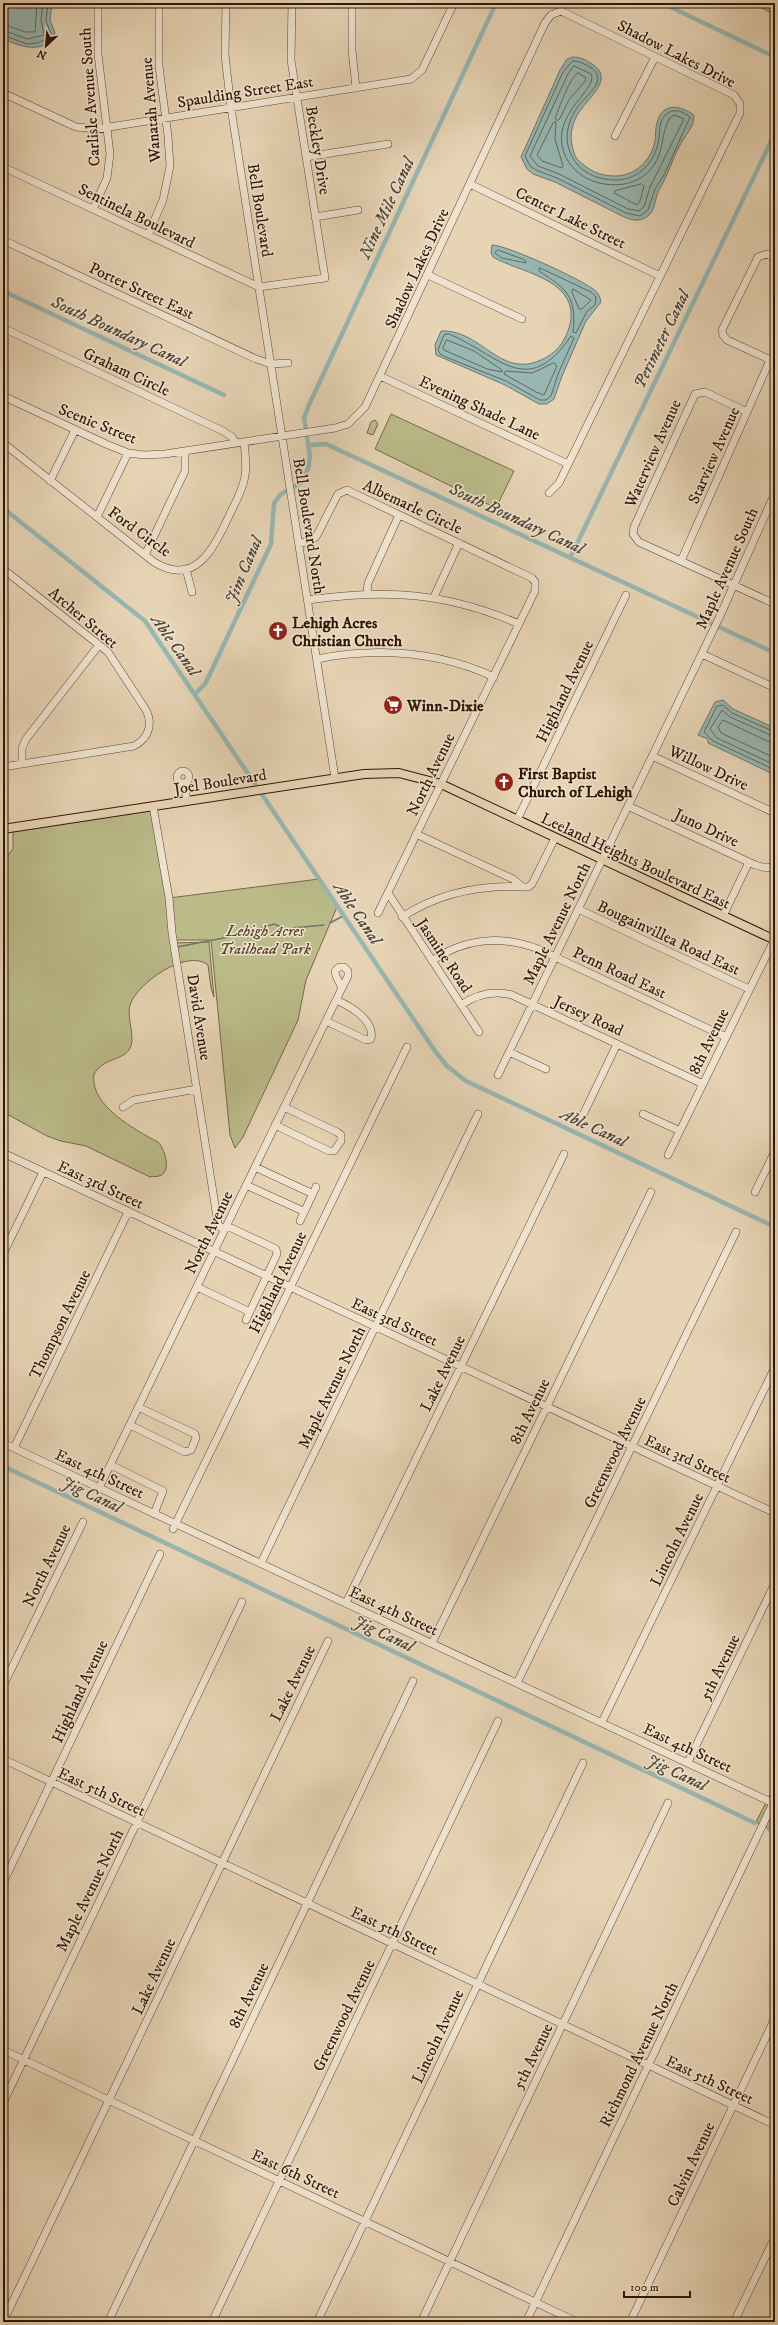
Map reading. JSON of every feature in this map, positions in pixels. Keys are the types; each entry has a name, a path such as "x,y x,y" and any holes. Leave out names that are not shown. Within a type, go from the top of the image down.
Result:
{"main road":[{"name":"Joel Boulevard","path":"3,829 371,773 399,773 441,784"},
{"name":"Leeland Heights Boulevard East","path":"441,784 774,940"}],"street":[{"name":"Carlisle Avenue South","path":"94,209 108,172 110,154 98,54 98,3"},
{"name":"Wanatah Avenue","path":"148,235 163,200 170,161 159,66 159,3"},
{"name":"Bell Boulevard","path":"226,3 225,55 231,108 280,420"},
{"name":"Beckley Drive","path":"259,287 325,278 291,60 292,3"},
{"path":"352,3 352,50 356,88"},
{"name":"Spaulding Street East","path":"3,93 76,127 106,127 410,79 419,74 454,3"},
{"name":"Shadow Lakes Drive","path":"282,436 335,428 348,424 365,407 551,15 561,11 734,95 740,104 740,113 559,483 549,493"},
{"path":"615,136 654,57"},
{"path":"306,157 388,144"},
{"name":"Sentinela Boulevard","path":"3,167 259,287"},
{"name":"Center Lake Street","path":"470,184 660,276"},
{"path":"315,216 358,210"},
{"name":"Porter Street East","path":"3,240 256,359 271,364"},
{"path":"772,361 732,343 723,335 722,330 755,260 762,254 775,258"},
{"path":"428,274 522,319"},
{"name":"Graham Circle","path":"3,328 222,431 232,437 236,443"},
{"name":"Starview Avenue","path":"681,561 747,412 772,361"},
{"path":"271,364 288,363"},
{"name":"Evening Shade Lane","path":"380,376 568,464"},
{"name":"Waterview Avenue","path":"681,561 639,542 633,534 634,527 695,394 705,392 747,412"},
{"name":"Scenic Street","path":"3,396 128,453 154,455 282,436"},
{"name":"Bell Boulevard North","path":"280,420 335,778"},
{"path":"50,481 75,430"},
{"name":"Ford Circle","path":"3,443 145,555 168,569 186,569 203,560 212,550 240,492 246,468 244,442"},
{"path":"145,555 186,471 185,451"},
{"path":"97,518 128,453"},
{"name":"Albemarle Circle","path":"299,543 308,542 316,537 338,494 347,490 532,578 535,582"},
{"name":"Maple Avenue South","path":"702,654 775,493"},
{"path":"367,593 368,582 399,515"},
{"path":"434,597 458,543"},
{"path":"681,561 775,604"},
{"name":"Archer Street","path":"3,569 111,656 146,710 150,720 146,736 139,743 129,747 3,767"},
{"path":"186,569 192,592"},
{"name":"North Avenue","path":"378,913 535,591 535,582"},
{"path":"308,600 367,593 392,593 434,597 466,604 519,624"},
{"name":"Highland Avenue","path":"517,820 626,595"},
{"path":"22,764 22,748 26,739 99,645"},
{"path":"317,659 368,652 400,652 449,660 494,676"},
{"path":"702,654 775,688"},
{"name":"Maple Avenue North","path":"498,1075 702,654"},
{"name":"Willow Drive","path":"652,756 775,813"},
{"path":"184,784 187,800"},
{"name":"David Avenue","path":"153,806 169,898 172,933 218,1224 225,1228"},
{"name":"Juno Drive","path":"628,806 760,867 775,866"},
{"path":"416,834 513,879 523,886"},
{"path":"402,917 426,903 460,891 481,888 528,887 532,884 555,838"},
{"path":"723,916 749,862"},
{"name":"Jasmine Road","path":"388,893 402,917 479,1032"},
{"name":"Bougainvillea Road East","path":"578,909 749,989"},
{"name":"Penn Road East","path":"432,961 458,946 492,940 522,943 726,1037"},
{"name":"8th Avenue","path":"668,1155 774,940"},
{"name":"North Avenue","path":"99,1488 342,988"},
{"name":"Jersey Road","path":"461,1005 479,995 494,993 512,996 703,1084"},
{"path":"326,1021 366,1040 371,1039 370,1029 358,1011 336,1000"},
{"path":"582,1117 617,1044"},
{"name":"Highland Avenue","path":"174,1526 407,1047"},
{"path":"509,1052 546,1069"},
{"path":"123,1107 134,1100 197,1089"},
{"path":"284,1107 337,1132 341,1138"},
{"name":"Maple Avenue North","path":"261,1563 478,1114"},
{"path":"643,1114 680,1131"},
{"path":"275,1125 329,1151 334,1151 337,1148 345,1129"},
{"path":"755,1192 775,1151"},
{"name":"East 3rd Street","path":"3,1153 775,1514"},
{"name":"Lake Avenue","path":"346,1603 564,1154"},
{"path":"255,1167 312,1193 312,1196"},
{"path":"3,1254 43,1172"},
{"path":"246,1185 303,1211 305,1210"},
{"path":"300,1221 316,1187"},
{"name":"8th Avenue","path":"432,1643 651,1192"},
{"name":"Thompson Avenue","path":"14,1448 128,1212"},
{"path":"225,1228 276,1249 277,1254 246,1320"},
{"name":"Greenwood Avenue","path":"517,1683 736,1232"},
{"path":"197,1287 250,1312"},
{"name":"Lincoln Avenue","path":"602,1722 775,1367"},
{"path":"130,1425 186,1452 190,1450 196,1438 195,1434 138,1407"},
{"name":"East 4th Street","path":"3,1443 154,1514 174,1526 261,1563 774,1801"},
{"path":"111,1465 163,1492 154,1514"},
{"name":"North Avenue","path":"3,1686 83,1522"},
{"name":"Highland Avenue","path":"3,1884 160,1554"},
{"name":"5th Avenue","path":"688,1762 775,1583"},
{"name":"Maple Avenue North","path":"3,2103 242,1602"},
{"name":"Lake Avenue","path":"3,2322 328,1641"},
{"name":"8th Avenue","path":"108,2322 413,1681"},
{"name":"Greenwood Avenue","path":"212,2322 498,1721"},
{"name":"East 5th Street","path":"3,1760 775,2125"},
{"name":"Lincoln Avenue","path":"317,2322 583,1763"},
{"name":"Richmond Avenue North","path":"526,2322 774,1801"},
{"name":"5th Avenue","path":"421,2322 668,1803"},
{"name":"Calvin Avenue","path":"630,2322 775,2018"},
{"name":"East 6th Street","path":"3,2050 577,2322"},
{"path":"734,2322 775,2237"}],"green space":[{"path":"757,3 775,3 775,15 762,8"},
{"path":"391,414 514,471 496,508 375,449"},
{"path":"375,420 378,424 373,435 367,433 371,422"},
{"path":"151,808 173,943 209,942 214,997 211,988 208,965 199,961 188,961 176,964 164,970 142,987 134,996 130,1005 129,1016 132,1040 129,1050 125,1054 102,1065 94,1074 94,1085 106,1106 126,1123 158,1142 163,1149 166,1160 166,1170 159,1176 150,1177 86,1146 61,1141 47,1136 3,1112 3,861 13,849 13,830"},
{"name":"Lehigh Acres Trailhead Park","path":"319,879 337,907 306,980 298,1020 243,1137 235,1148 230,1135 211,940 174,940 169,898"},
{"path":"775,1785 775,1794 760,1824 756,1822"},
{"path":"775,1804 775,1831 764,1826"}],"water":[{"path":"3,3 52,3 50,20 55,33 53,40 41,46 28,47 3,39"},
{"path":"573,57 581,58 590,63 598,69 601,75 599,86 577,116 571,135 572,145 577,159 594,172 615,176 629,173 641,166 650,155 653,148 657,123 659,116 663,111 672,107 683,109 694,115 693,124 677,151 658,193 653,209 649,215 643,219 634,220 624,217 555,182 533,174 527,169 521,157 560,70 567,59"},
{"path":"492,245 500,246 527,256 586,284 597,293 600,298 601,302 586,321 562,376 554,399 547,404 539,404 505,385 436,355 435,345 441,331 456,333 469,338 506,361 519,364 533,363 550,355 558,348 564,339 569,329 571,319 570,305 564,294 555,285 543,278 493,257 491,253"},
{"path":"723,700 733,709 775,728 775,775 708,743 708,739 698,735 715,702"}],"waterway":[{"name":"Nine Mile Canal","path":"306,429 304,418 309,405 496,3"},
{"name":"Nine Mile Canal","path":"662,3 775,57"},
{"name":"Perimeter Canal","path":"570,558 775,133"},
{"name":"South Boundary Canal","path":"3,291 224,395"},
{"name":"Jim Canal","path":"195,694 205,684 271,544 274,503 281,494 301,483 308,469 310,456 307,436"},
{"name":"South Boundary Canal","path":"308,445 326,444 713,624"},
{"name":"Able Canal","path":"3,508 145,621 435,1051 447,1066 466,1081 775,1227"},
{"name":"South Boundary Canal","path":"719,627 775,653"},
{"path":"330,923 343,916"},
{"path":"239,935 274,924 284,928"},
{"path":"292,928 324,925"},
{"path":"177,947 234,936"},
{"name":"Jig Canal","path":"3,1466 755,1823"},
{"name":"Jig Canal","path":"769,1829 775,1832"}],"place":[{"name":"Lehigh Acres Christian Church","path":"278,631"},
{"name":"Winn-Dixie","path":"393,705"},
{"name":"First Baptist Church of Lehigh","path":"504,782"}]}
